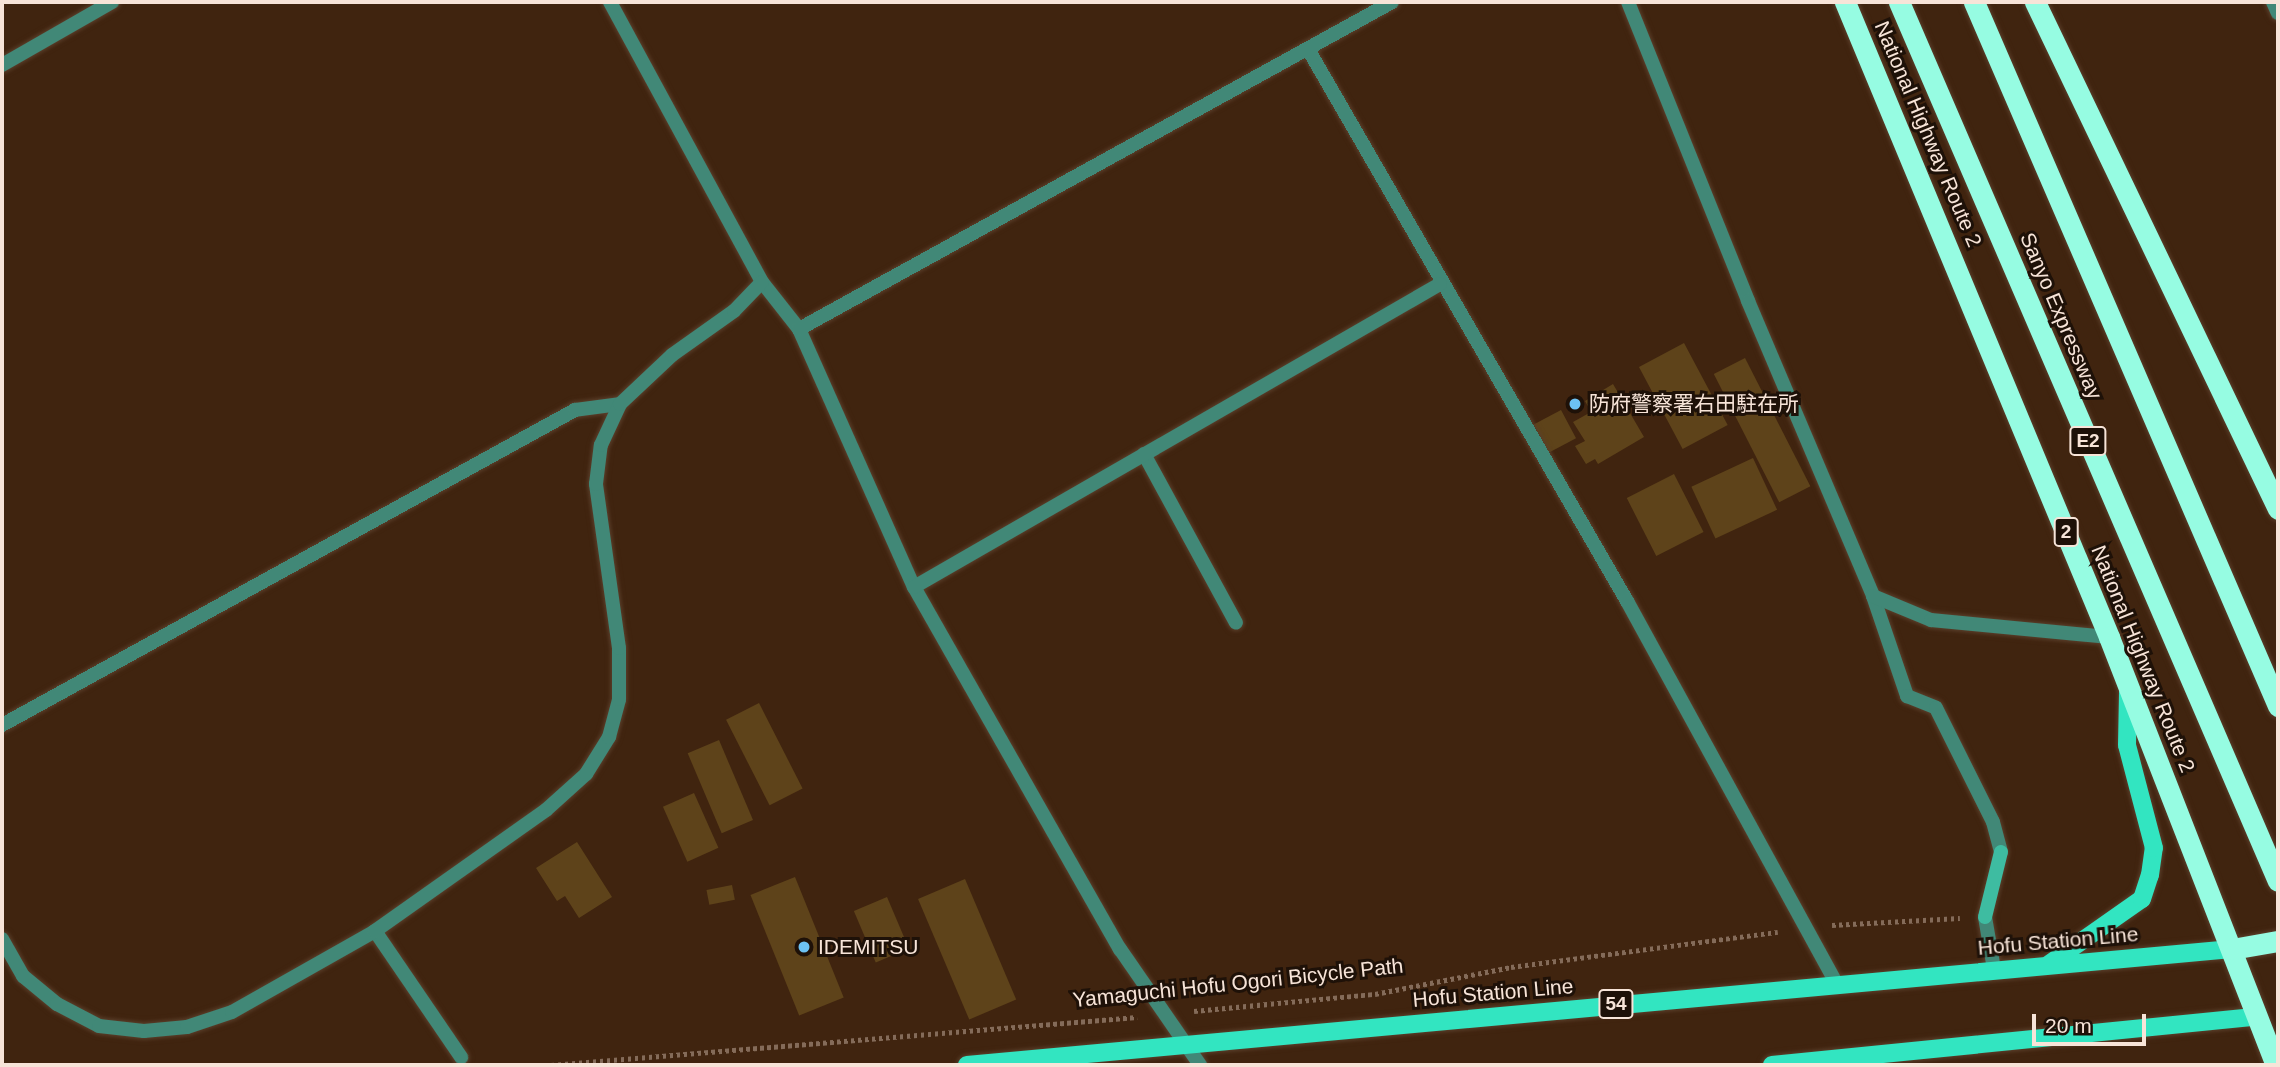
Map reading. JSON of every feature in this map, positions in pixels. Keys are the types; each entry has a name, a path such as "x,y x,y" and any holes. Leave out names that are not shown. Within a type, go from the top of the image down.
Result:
{"highway":[{"name":"National Highway Route 2","path":"1845,2 2109,637 2232,949 2268,1016 2277,1065"},
{"name":"Sanyo Expressway","path":"1899,2 2278,881"},
{"name":"Sanyo Expressway","path":"1974,2 2278,706"},
{"path":"2035,2 2277,504"},
{"path":"2232,949 2278,942"}],"main road":[{"path":"2046,966 2142,899 2150,875 2154,848 2127,745 2128,687"},
{"path":"1985,917 2001,852"},
{"name":"Hofu Station Line","path":"967,1065 1836,983 2232,949"},
{"path":"1772,1065 1891,1059 2268,1016"}],"street":[{"path":"2,65 112,2"},
{"path":"610,2 762,282 799,329 914,587 1119,948 1200,1065"},
{"path":"799,329 1392,2"},
{"path":"1628,2 1748,300 1873,596 1907,696 1936,708 1993,822 2001,852"},
{"path":"2273,2 2278,13"},
{"path":"1308,49 1440,284 1627,601 1836,983"},
{"path":"2,939 23,976 57,1004 99,1026 144,1031 187,1027 232,1012 375,931 546,810 586,774 610,737 619,698 619,648 596,484 601,445 620,404 762,282"},
{"path":"914,587 1440,284"},
{"path":"2,724 575,410 620,404"},
{"path":"1144,454 1236,623"},
{"path":"1873,596 1931,621 2109,637"},
{"path":"1985,917 1994,969"},
{"path":"375,931 461,1057"}],"path":[{"name":"Yamaguchi Hofu Ogori Bicycle Path","path":"551,1065 1374,994 1511,967 1806,928 1985,917"}],"building":[{"path":"1684,343 1728,425 1683,449 1639,367"},
{"path":"1745,358 1810,486 1779,502 1714,374"},
{"path":"1613,384 1644,437 1598,464 1595,459 1586,464 1575,446 1585,441 1573,422 1591,412 1585,401"},
{"path":"1561,410 1576,438 1549,453 1534,425"},
{"path":"1753,458 1777,510 1715,538 1691,487"},
{"path":"1674,474 1704,532 1656,556 1627,498"},
{"path":"759,703 803,789 770,805 726,720"},
{"path":"719,740 753,820 722,833 688,753"},
{"path":"694,793 718,848 687,862 663,807"},
{"path":"577,842 612,897 579,918 565,896 557,901 536,868"},
{"path":"795,877 844,998 799,1016 750,895"},
{"path":"965,879 1016,1000 969,1020 918,899"},
{"path":"732,885 735,900 709,905 706,890"},
{"path":"887,897 909,949 876,963 854,911"}],"place":[{"name":"防府警察署右田駐在所","path":"1575,404"},
{"name":"IDEMITSU","path":"804,947"}]}
